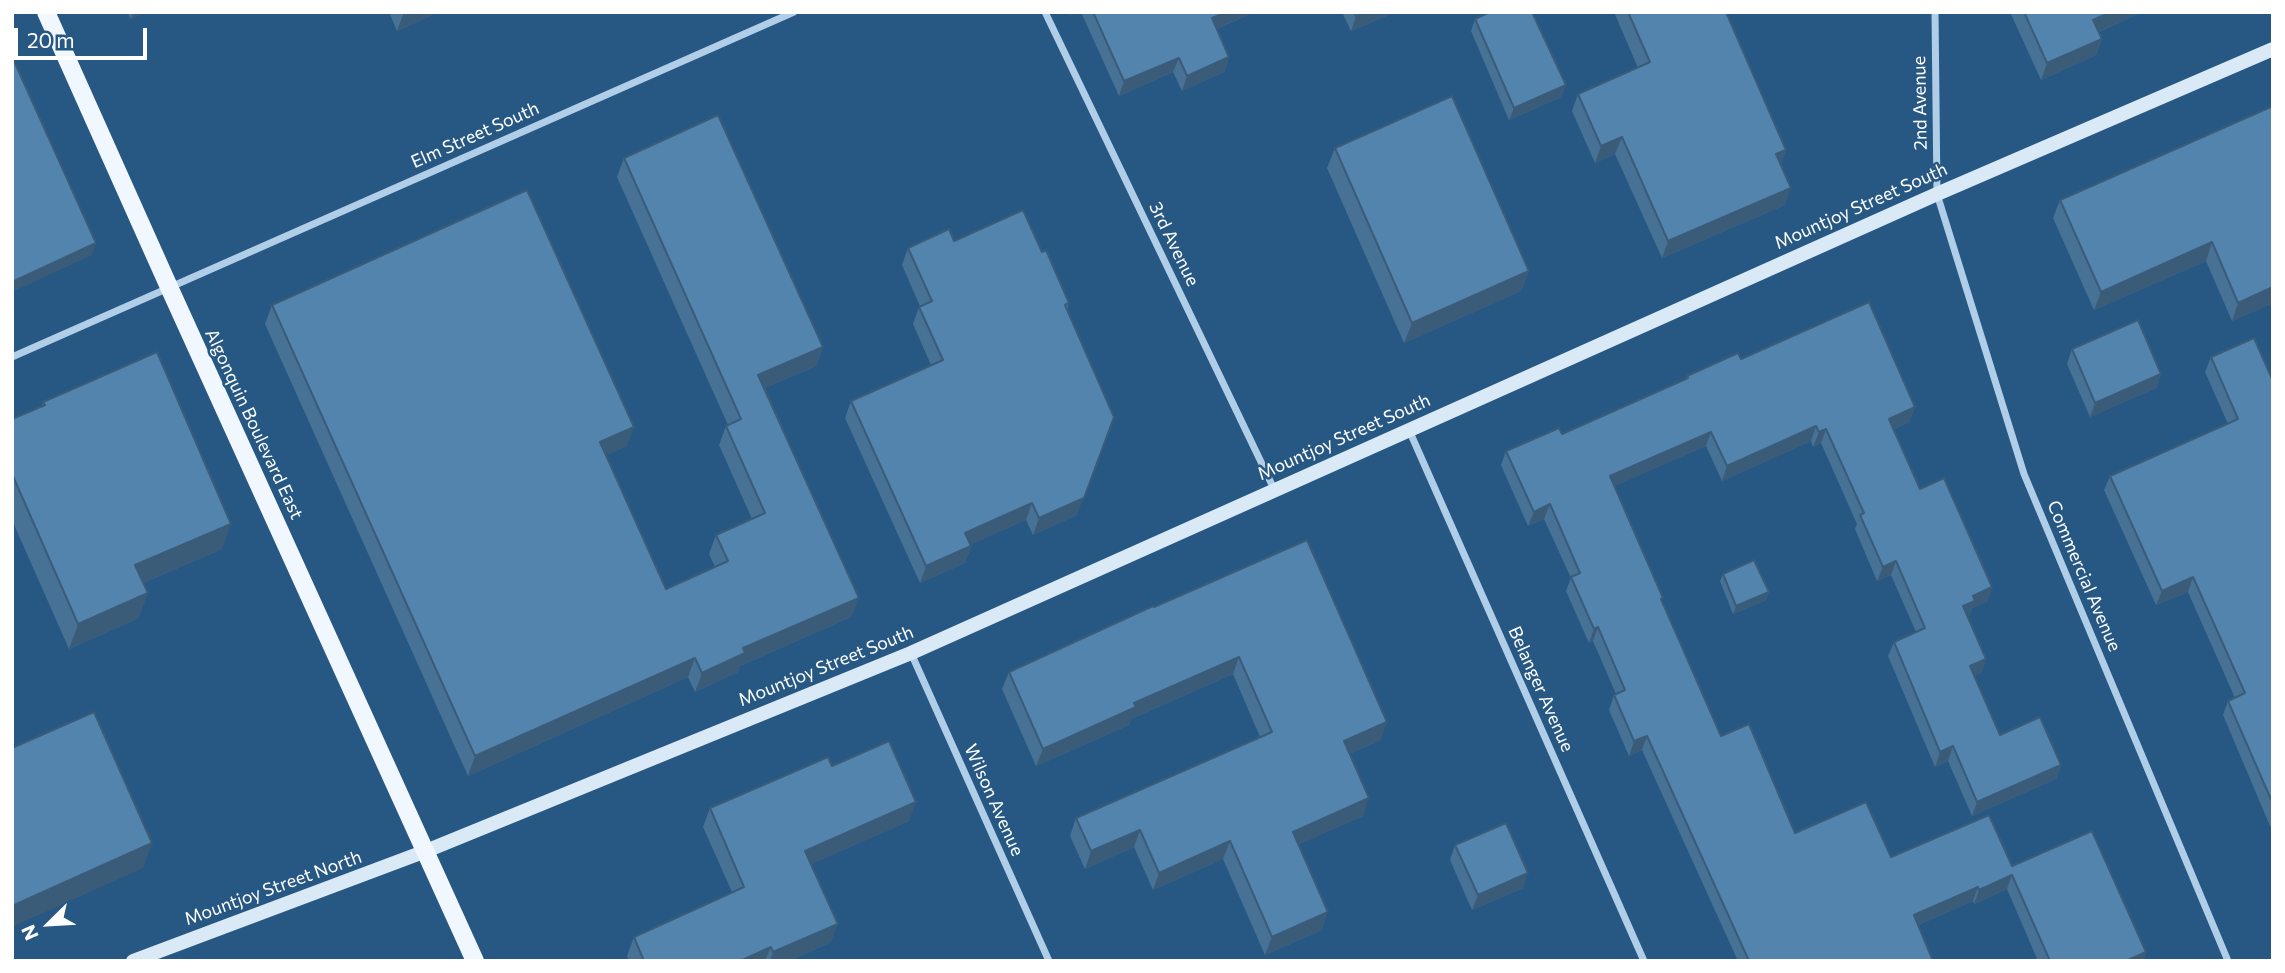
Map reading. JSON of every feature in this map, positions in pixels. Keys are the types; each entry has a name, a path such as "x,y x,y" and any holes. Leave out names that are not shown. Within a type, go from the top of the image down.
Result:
{"main road":[{"name":"Algonquin Boulevard East","path":"46,12 475,961"}],"street":[{"name":"Elm Street South","path":"12,357 794,12"},
{"name":"3rd Avenue","path":"1045,12 1274,489"},
{"name":"2nd Avenue","path":"1935,12 1937,194"},
{"name":"Mountjoy Street South","path":"426,851 911,653 1937,194 2273,49"},
{"name":"Commercial Avenue","path":"1937,194 2024,474 2228,961"},
{"name":"Belanger Avenue","path":"1409,429 1644,961"},
{"name":"Wilson Avenue","path":"911,653 1049,961"},
{"name":"Mountjoy Street North","path":"133,961 426,851"}],"building":[{"path":"1093,12 1226,12 1212,18 1229,57 1187,76 1179,58 1124,81"},
{"path":"1490,12 1532,12 1566,85 1514,108 1475,19"},
{"path":"1628,12 1726,12 1786,150 1776,154 1791,188 1668,241 1622,137 1601,146 1578,94 1650,62"},
{"path":"2024,12 2111,12 2093,20 2102,39 2047,63"},
{"path":"14,61 96,243 12,282 12,62"},
{"path":"1452,96 1529,271 1412,323 1335,148"},
{"path":"2273,106 2273,287 2238,303 2212,242 2101,292 2060,200"},
{"path":"718,115 823,347 758,375 859,598 743,648 745,653 702,673 695,658 475,756 272,305 527,190 634,427 600,442 666,589 728,561 716,535 765,513 726,426 741,419 624,158"},
{"path":"1023,210 1042,252 1046,250 1069,303 1065,305 1114,417 1084,498 1039,518 1032,503 965,533 971,546 926,566 851,401 943,360 919,307 932,301 908,248 949,229 954,241"},
{"path":"1869,302 1915,407 1889,419 1920,489 1944,478 1992,587 1973,596 1975,601 1963,606 1986,659 1970,666 2000,735 2040,717 2061,765 1977,802 1953,746 1940,752 1894,642 1925,628 1896,561 1883,567 1860,515 1864,513 1826,429 1819,432 1816,426 1727,466 1711,432 1610,476 1721,736 1749,724 1795,833 1866,802 1891,857 1989,815 2012,866 2092,831 2146,952 2126,961 2050,961 2012,875 1914,915 1933,961 1749,961 1647,736 1634,741 1614,695 1625,690 1598,627 1594,629 1571,577 1580,573 1550,504 1534,512 1506,451 1559,428 1562,434 1738,353 1741,359"},
{"path":"2138,320 2161,374 2095,403 2072,349"},
{"path":"2254,338 2273,381 2273,804 2228,701 2245,693 2193,577 2162,591 2110,476 2238,419 2211,357"},
{"path":"157,352 231,524 135,565 148,593 78,624 12,474 12,419 45,405 43,402"},
{"path":"1307,540 1387,722 1344,741 1369,798 1293,832 1328,912 1272,937 1230,841 1159,873 1140,830 1091,851 1076,818 1272,732 1239,657 1134,703 1136,707 1043,749 1009,672"},
{"path":"1754,560 1769,592 1736,606 1723,574"},
{"path":"94,712 152,843 12,906 12,748"},
{"path":"889,741 916,802 805,851 838,924 773,952 771,947 740,961 644,961 634,937 744,887 710,808 828,757 832,766"},
{"path":"1506,823 1528,873 1478,895 1455,845"}]}
